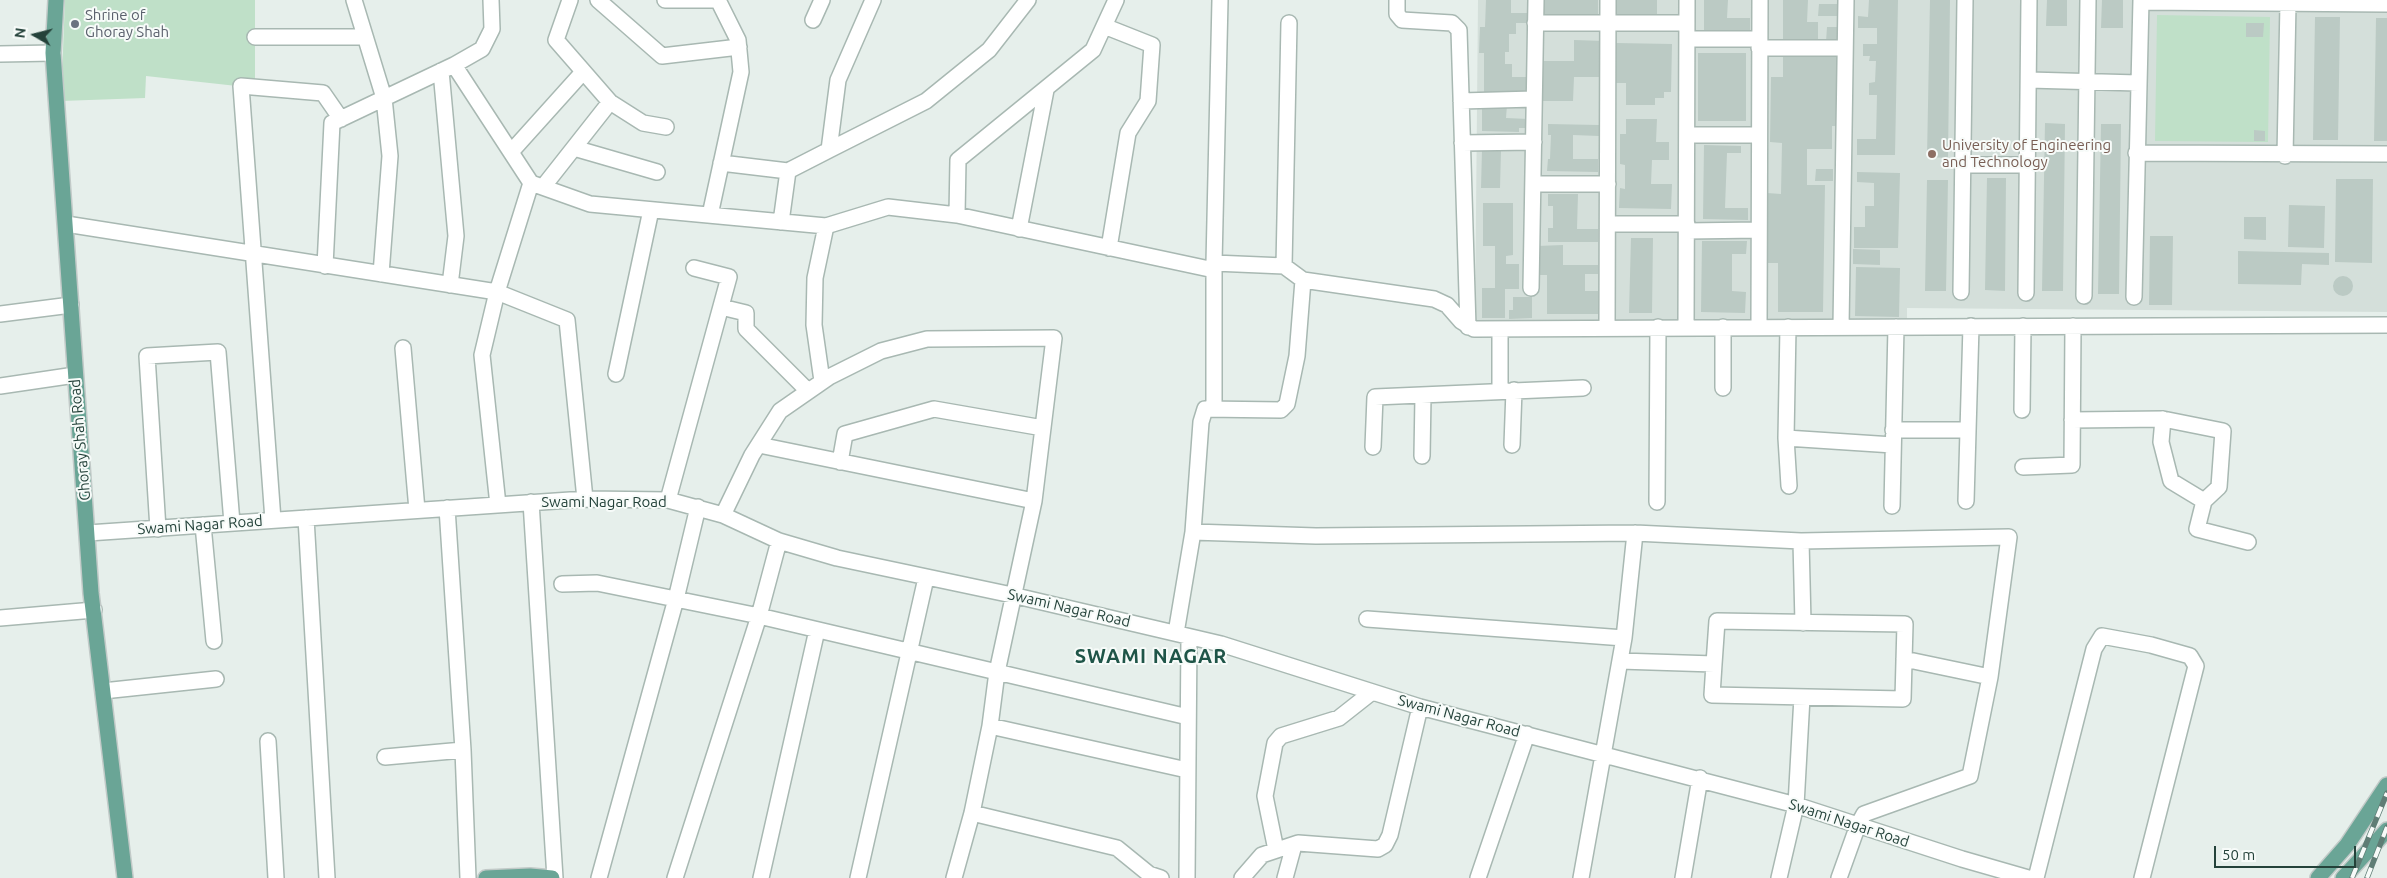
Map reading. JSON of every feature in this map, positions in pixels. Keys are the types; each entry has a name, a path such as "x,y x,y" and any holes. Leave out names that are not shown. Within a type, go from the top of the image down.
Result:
{"main road":[{"name":"Ghoray Shah Road","path":"56,0 53,53 75,376 94,610 125,878"},
{"path":"2318,878 2347,845 2387,786"},
{"path":"2343,878 2387,830"},
{"path":"486,878 554,878"}],"street":[{"path":"354,0 384,98 390,156 381,274"},
{"path":"325,266 332,123 447,68 482,49 492,29 491,0"},
{"path":"570,0 556,40 610,102 643,123 666,127"},
{"path":"598,0 662,56 739,47"},
{"path":"668,0 713,0"},
{"path":"710,216 741,72 738,40 718,0"},
{"path":"813,20 822,0"},
{"path":"829,150 838,80 873,0"},
{"path":"721,162 788,172 926,101 988,50 1028,0"},
{"path":"957,215 958,160 1094,50 1116,0"},
{"path":"1214,408 1214,267 1220,0"},
{"path":"1397,0 1397,14 1402,20 1452,23 1459,30 1468,327"},
{"path":"1531,288 1536,0"},
{"path":"1607,327 1608,0"},
{"path":"1686,327 1687,0"},
{"path":"1758,327 1760,0"},
{"path":"1842,326 1846,0"},
{"path":"1961,292 1965,0"},
{"path":"2026,293 2029,0"},
{"path":"2084,296 2088,0"},
{"path":"2134,297 2141,1 2382,2"},
{"path":"2285,156 2288,3"},
{"path":"1535,23 1687,22"},
{"path":"1284,266 1288,23"},
{"path":"1104,26 1152,46 1148,101 1128,133 1109,248"},
{"path":"255,37 365,37"},
{"path":"1687,39 1845,48"},
{"path":"0,54 53,53"},
{"path":"447,68 537,185 590,204 826,226 888,207 957,215 1109,248 1214,267 1284,266 1304,280 1434,298 1447,305 1468,327 1500,329 1842,326 2387,326"},
{"path":"447,68 456,236 450,285"},
{"path":"511,152 584,72"},
{"path":"2028,80 2138,83"},
{"path":"273,520 240,86 323,94 341,119"},
{"path":"1019,229 1046,90"},
{"path":"1461,101 1534,99"},
{"path":"498,505 482,355 497,292 537,185 574,148 610,102"},
{"path":"1687,135 1759,135"},
{"path":"1462,142 1534,142"},
{"path":"574,148 657,172"},
{"path":"2136,154 2285,156 2387,154"},
{"path":"1963,165 2027,165"},
{"path":"781,222 788,172"},
{"path":"1533,184 1608,184"},
{"path":"616,374 651,210"},
{"path":"66,224 497,292 567,320 585,499"},
{"path":"1608,224 1759,230"},
{"path":"822,381 814,325 815,278 826,226"},
{"path":"668,500 729,278 694,268"},
{"path":"1187,878 1188,717 1182,635 1193,532 1201,422 1205,409 1281,410 1287,404 1297,356 1304,280"},
{"path":"0,314 71,305"},
{"path":"721,307 746,314 746,329 808,391"},
{"path":"1966,501 1971,326"},
{"path":"2022,410 2023,326"},
{"path":"2023,467 2072,465 2073,326"},
{"path":"1657,502 1658,327"},
{"path":"1723,327 1723,388"},
{"path":"1788,327 1786,438 1789,486"},
{"path":"1892,506 1896,327"},
{"path":"1500,329 1512,444"},
{"path":"723,515 759,445 780,412 822,381 881,351 926,339 1054,338 1034,501 1012,595 997,672 990,726 972,813 954,878"},
{"path":"403,348 417,510"},
{"path":"158,528 147,356 218,352 232,523"},
{"path":"0,386 75,376"},
{"path":"1373,447 1375,397 1583,388"},
{"path":"1422,456 1423,396"},
{"path":"840,462 845,434 934,409 1042,428"},
{"path":"2072,420 2163,419 2222,431 2219,488 2204,501 2198,529 2248,542"},
{"path":"2163,419 2161,442 2171,481 2204,501"},
{"path":"1893,430 1967,430"},
{"path":"1786,438 1893,445"},
{"path":"759,445 1034,501"},
{"name":"Swami Nagar Road","path":"88,533 531,502 585,499 668,500 723,515 779,541 838,558 1012,595 1221,644 1420,707 1603,756 1700,778 1796,805 1962,859 2028,878"},
{"path":"531,502 554,878"},
{"path":"599,878 676,599 698,507"},
{"path":"446,508 463,750 468,878"},
{"path":"306,518 327,878"},
{"path":"203,525 214,641"},
{"path":"1193,532 1316,536 1635,532 1801,541 2009,537 1990,677 1970,776 1864,814 1858,825 1839,878"},
{"path":"1580,878 1624,638 1635,532"},
{"path":"675,878 759,616 779,541"},
{"path":"1801,541 1803,623"},
{"path":"858,878 926,578"},
{"path":"562,584 597,583 759,616 1188,717"},
{"path":"0,618 94,610"},
{"path":"1367,619 1624,638"},
{"path":"1717,621 1905,624 1904,659 1903,699 1712,695 1717,621"},
{"path":"761,878 818,630"},
{"path":"2036,878 2094,649 2102,636 2151,645 2190,656 2196,666 2142,878"},
{"path":"1904,659 1990,677"},
{"path":"1620,661 1714,664"},
{"path":"103,691 216,679"},
{"path":"1276,850 1265,796 1275,743 1281,736 1339,718 1372,692"},
{"path":"1779,878 1796,805 1802,697"},
{"path":"1242,878 1262,855 1298,843 1378,849 1385,845 1390,835 1420,707"},
{"path":"990,726 1188,770"},
{"path":"1478,878 1526,734"},
{"path":"268,741 276,878"},
{"path":"385,757 463,750"},
{"path":"1683,878 1700,778"},
{"path":"972,813 1117,848 1149,874 1160,878"},
{"path":"1285,878 1294,845"}],"shaded area":[{"name":"University of Engineering and Technology","path":"1478,0 2387,0 2387,312 1907,308 1907,320 1475,320"}],"green space":[{"path":"65,0 255,0 255,88 146,76 145,98 61,101"},
{"path":"2157,15 2270,17 2268,142 2155,141"}],"building":[{"path":"1486,0 1511,0 1511,13 1530,13 1530,23 1516,23 1516,34 1509,34 1509,52 1505,52 1505,64 1512,64 1512,77 1527,77 1527,93 1484,92 1484,53 1479,53 1480,27 1485,27"},
{"path":"1543,0 1598,0 1598,16 1543,16"},
{"path":"1614,0 1657,0 1657,16 1614,15"},
{"path":"1704,0 1728,0 1727,18 1750,18 1750,32 1704,32"},
{"path":"1783,0 1808,0 1807,22 1818,22 1818,41 1783,41"},
{"path":"1869,0 1898,0 1895,155 1857,155 1857,139 1876,139 1877,95 1869,95 1869,83 1875,82 1876,61 1869,61 1870,56 1863,56 1863,44 1877,44 1877,28 1858,28 1858,16 1868,17"},
{"path":"1930,0 1950,0 1948,158 1927,157"},
{"path":"2047,0 2067,0 2067,26 2046,26"},
{"path":"2102,0 2123,0 2123,28 2101,28"},
{"path":"1819,4 1838,4 1837,16 1818,16"},
{"path":"2315,17 2340,17 2338,140 2313,140"},
{"path":"2376,18 2387,18 2387,141 2374,141"},
{"path":"2246,23 2264,23 2263,37 2246,37"},
{"path":"1827,27 1837,27 1837,42 1826,42"},
{"path":"1574,40 1604,41 1603,77 1574,77 1573,101 1540,101 1541,61 1574,61"},
{"path":"1616,43 1672,44 1671,92 1664,92 1664,98 1655,98 1655,105 1626,105 1626,83 1616,83"},
{"path":"1698,53 1746,53 1746,121 1698,121"},
{"path":"1783,56 1839,57 1837,126 1832,126 1832,149 1807,149 1807,185 1825,185 1823,312 1778,312 1778,263 1766,263 1767,193 1781,194 1782,143 1770,142 1771,77 1783,77"},
{"path":"1482,104 1507,105 1506,118 1528,119 1527,128 1519,128 1519,132 1482,131"},
{"path":"1626,119 1657,119 1656,142 1669,142 1669,160 1652,160 1651,184 1672,184 1671,209 1619,208 1620,188 1625,189 1625,165 1620,164 1620,134 1626,134"},
{"path":"2045,123 2065,124 2063,291 2042,291"},
{"path":"1548,124 1599,125 1599,136 1573,135 1573,159 1598,159 1598,172 1547,171 1548,159 1550,159 1551,135 1548,135"},
{"path":"2101,124 2121,124 2119,294 2098,294"},
{"path":"2254,130 2265,131 2265,141 2254,141"},
{"path":"1704,145 1741,146 1741,153 1727,153 1725,208 1748,208 1748,220 1703,219"},
{"path":"1482,150 1501,150 1500,188 1481,188"},
{"path":"1816,169 1833,169 1833,181 1815,181"},
{"path":"1857,172 1900,173 1898,248 1854,248 1854,227 1865,227 1865,206 1874,206 1874,183 1857,182"},
{"path":"1987,178 2006,178 2005,291 1985,290"},
{"path":"2336,179 2373,179 2372,263 2335,262"},
{"path":"1927,180 1948,180 1946,291 1925,291"},
{"path":"1548,194 1578,194 1577,229 1598,229 1598,242 1548,242 1548,228 1553,228 1553,206 1548,206"},
{"path":"1483,203 1513,203 1513,255 1506,256 1506,264 1519,264 1519,289 1505,289 1505,318 1482,318 1482,288 1495,288 1495,246 1483,246"},
{"path":"2289,205 2325,206 2324,248 2288,247"},
{"path":"2244,217 2266,217 2266,240 2244,239"},
{"path":"2150,236 2173,236 2172,305 2149,305"},
{"path":"1631,238 1653,238 1652,313 1629,313"},
{"path":"1702,241 1747,241 1746,254 1732,254 1732,291 1746,292 1745,313 1701,312"},
{"path":"1563,245 1563,265 1598,265 1598,274 1585,274 1585,291 1598,291 1598,314 1547,314 1547,275 1537,275 1537,246"},
{"path":"1853,249 1880,250 1880,265 1853,264"},
{"path":"2238,251 2329,253 2329,265 2302,264 2301,285 2238,284"},
{"path":"1856,267 1900,268 1899,317 1855,316"},
{"path":"2343,276 2350,279 2353,286 2350,293 2343,296 2336,293 2333,286 2336,279"},
{"path":"1513,297 1532,297 1532,318 1509,319 1509,310 1513,310"}],"railway":[{"path":"2352,878 2387,793"},
{"path":"2367,878 2387,827"}],"place":[{"name":"Shrine of Ghoray Shah","path":"75,24"},
{"name":"University of Engineering and Technology","path":"1932,154"}],"district":[{"name":"SWAMI NAGAR","path":"1151,656"}]}
